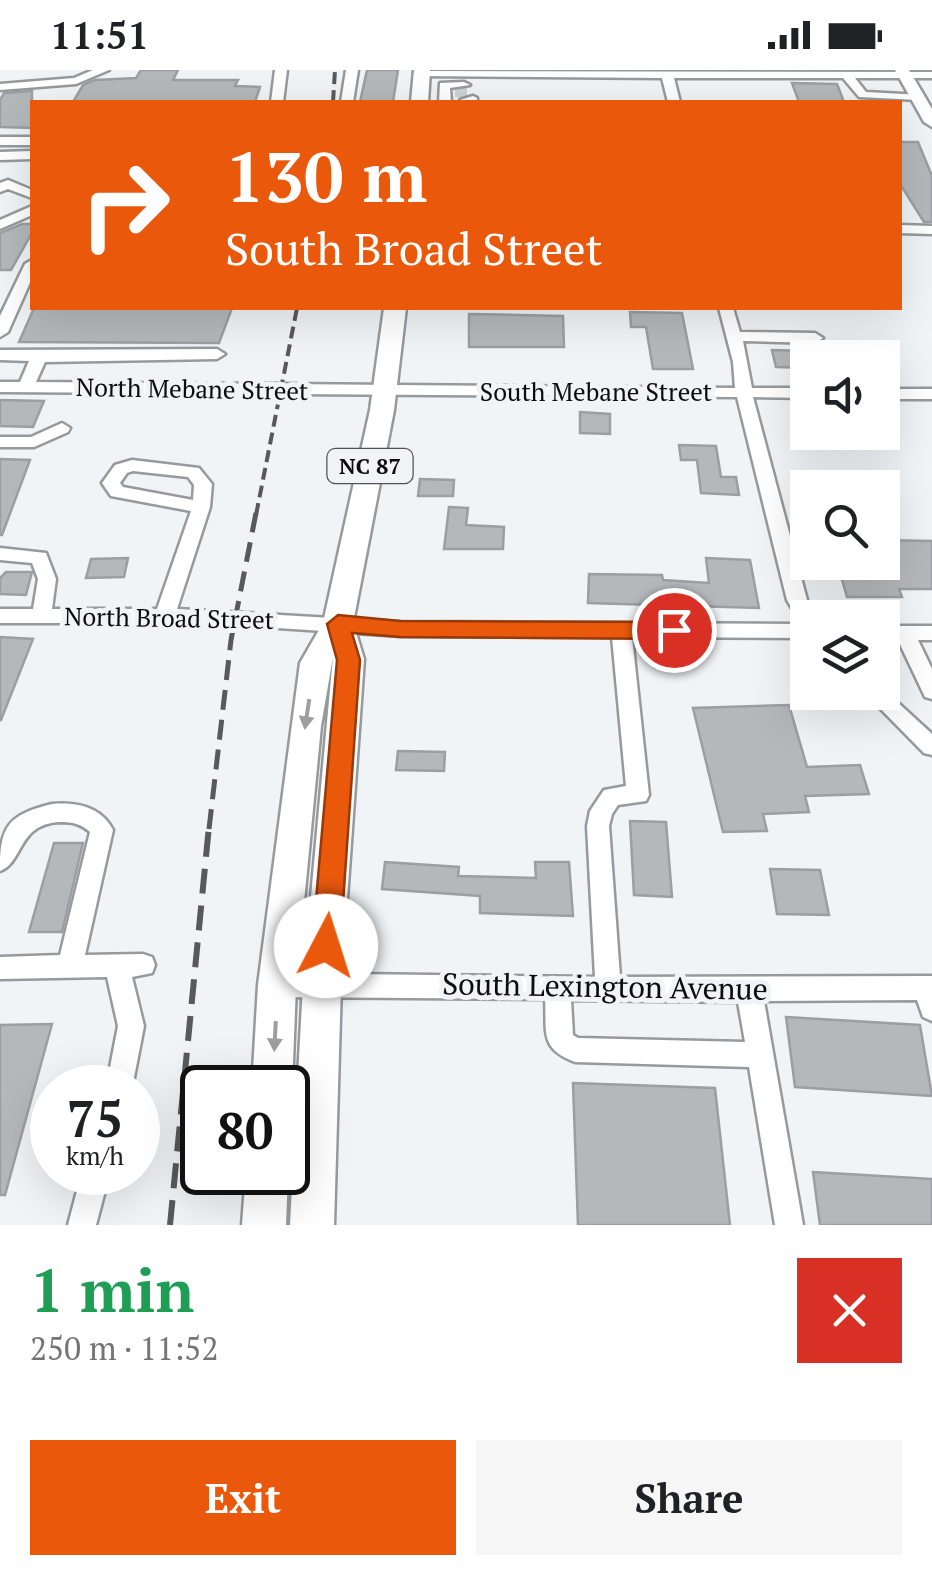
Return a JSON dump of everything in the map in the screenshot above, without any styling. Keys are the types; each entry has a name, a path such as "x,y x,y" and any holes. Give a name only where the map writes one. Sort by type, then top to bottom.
{"highway":[{"path":"420,100 422,72"},
{"name":"NC 87","path":"273,1065 277,985 304,726 315,663 338,624 384,391 395,310"},
{"name":"NC 87","path":"312,1225 322,984 349,660 338,624"},
{"path":"264,1225 266,1195"}],"main road":[{"path":"904,72 924,100 932,122"}],"street":[{"path":"0,87 76,82 103,70"},
{"path":"276,100 280,70"},
{"path":"347,100 352,70"},
{"path":"422,72 463,94 666,72 932,75"},
{"path":"666,72 673,100"},
{"path":"846,75 863,96 924,100"},
{"path":"0,141 30,140"},
{"path":"0,156 30,156"},
{"path":"0,188 8,184 30,193"},
{"path":"0,225 30,211"},
{"path":"902,229 932,230"},
{"path":"0,332 30,268"},
{"path":"727,310 797,600"},
{"path":"734,336 815,338"},
{"path":"0,355 217,354"},
{"path":"26,388 39,356"},
{"name":"North Mebane Street","path":"0,387 384,391"},
{"name":"South Mebane Street","path":"384,391 790,393"},
{"path":"900,394 932,394"},
{"path":"0,442 34,442 62,428"},
{"path":"165,615 200,507 203,484 194,472 132,465 121,469 110,483 117,492 200,507"},
{"path":"0,554 38,557 47,580 40,617"},
{"name":"North Broad Street","path":"0,616 165,615 400,629 790,631"},
{"path":"608,988 598,826 601,811 612,796 638,795 620,631"},
{"path":"900,633 932,633"},
{"path":"905,633 932,691"},
{"path":"893,710 932,747"},
{"path":"0,861 24,825 40,816 75,813 96,820 102,830 96,869 70,966"},
{"path":"115,965 133,1012 134,1030 125,1065"},
{"path":"0,968 143,966"},
{"name":"South Lexington Avenue","path":"277,985 930,995"},
{"path":"557,988 561,1042 575,1050 760,1055"},
{"path":"749,990 789,1225"},
{"path":"82,1225 90,1195"}],"building":[{"path":"141,70 178,70 173,80 238,80 235,86 260,87 256,100 74,100 83,85 95,80 136,78"},
{"path":"367,70 398,70 393,100 360,100"},
{"path":"792,83 837,84 843,100 798,100"},
{"path":"32,91 30,128 0,127 0,100 4,93"},
{"path":"902,142 918,142 932,176 932,222 924,222 902,187"},
{"path":"30,224 30,237 11,270 0,270 0,233"},
{"path":"33,310 231,310 219,343 19,342"},
{"path":"630,312 682,313 693,369 653,369 646,327 631,327"},
{"path":"469,314 563,316 564,347 469,347"},
{"path":"772,350 790,350 790,367 776,367"},
{"path":"0,400 44,401 33,427 0,426"},
{"path":"580,412 610,414 610,434 580,433"},
{"path":"679,445 716,446 721,477 736,477 739,495 701,493 697,460 681,460"},
{"path":"0,459 30,460 2,535 0,535"},
{"path":"420,479 454,480 453,496 418,496"},
{"path":"449,507 468,508 466,525 504,527 503,549 444,549"},
{"path":"900,540 932,541 932,589 899,589 902,597 847,597 842,580 900,580"},
{"path":"128,558 124,577 86,578 91,559"},
{"path":"706,558 750,560 759,608 588,603 589,574 662,575 663,580 709,583"},
{"path":"6,572 32,572 26,595 0,594 0,578"},
{"path":"0,637 33,639 1,720 0,720"},
{"path":"789,705 807,767 860,765 869,794 805,796 809,812 763,814 767,831 723,832 693,708"},
{"path":"398,751 445,752 444,771 396,770"},
{"path":"630,821 666,822 672,897 634,895"},
{"path":"54,843 83,843 62,932 29,932"},
{"path":"385,862 459,867 458,876 536,878 535,862 569,862 573,916 480,913 480,896 382,889"},
{"path":"770,869 820,870 829,915 777,914"},
{"path":"786,1017 920,1025 932,1096 795,1087"},
{"path":"52,1024 41,1065 30,1065 30,1104 5,1195 0,1195 0,1025"},
{"path":"573,1083 715,1088 730,1225 578,1225"},
{"path":"813,1172 932,1179 932,1225 820,1225"}],"tunnel":[{"path":"455,91 467,91"}],"railway":[{"path":"333,100 335,70"},
{"path":"256,515 297,310"},
{"path":"209,829 231,640 256,513"},
{"path":"170,1225 209,826"}],"route":[{"path":"326,946 349,660 338,624 400,629 674,630"}]}
